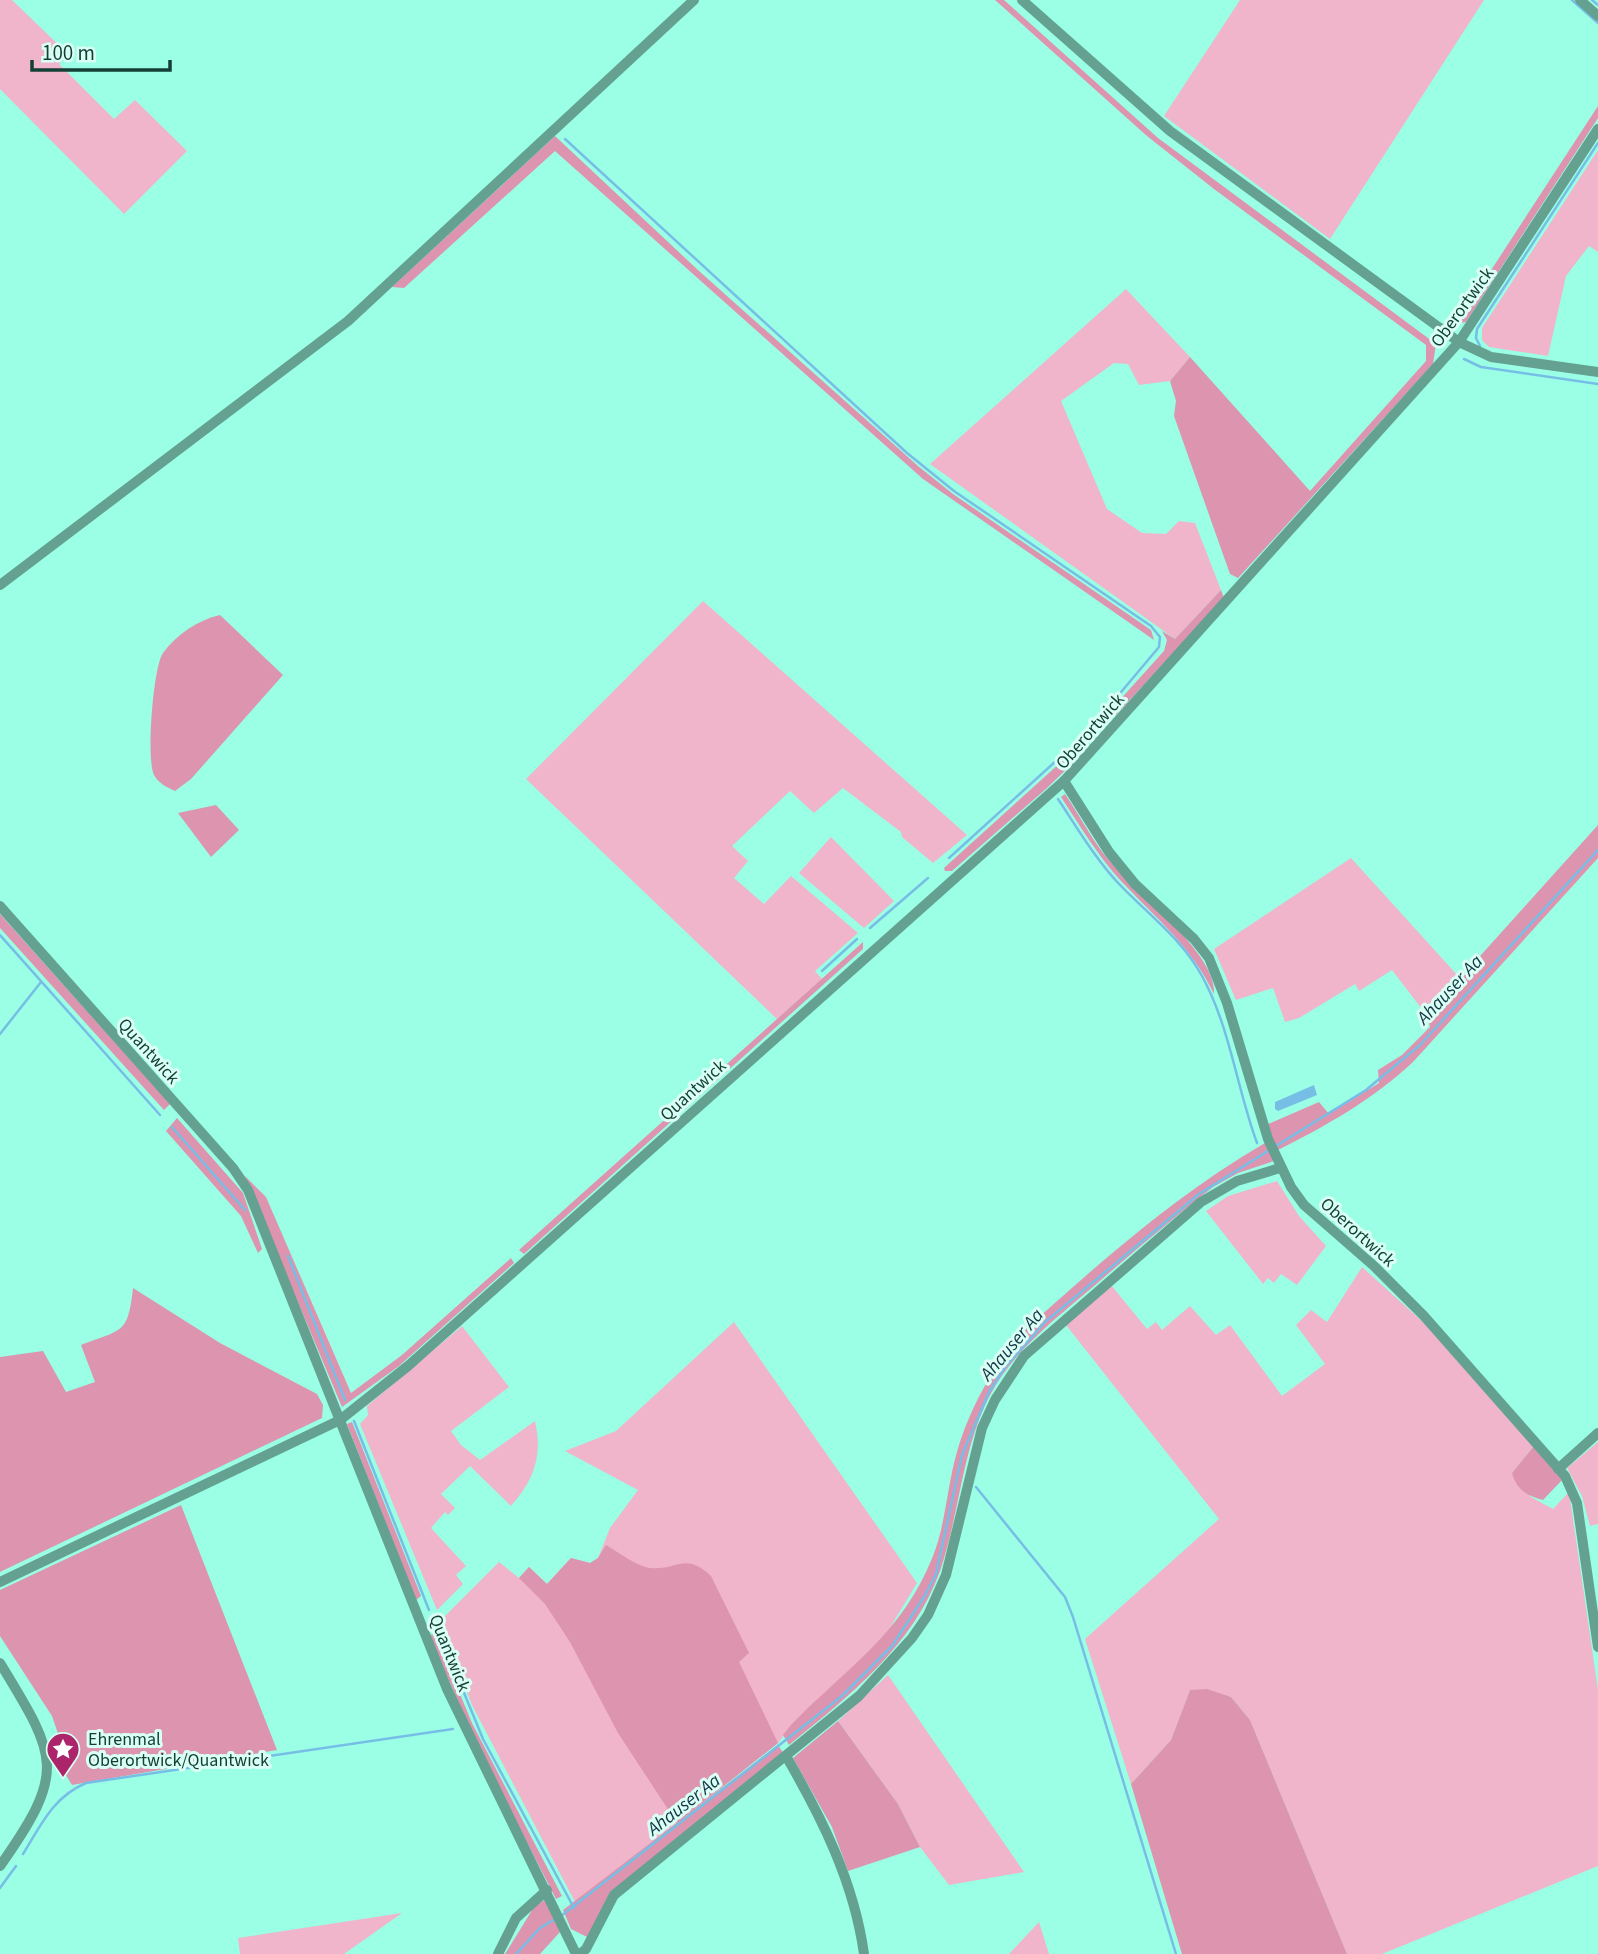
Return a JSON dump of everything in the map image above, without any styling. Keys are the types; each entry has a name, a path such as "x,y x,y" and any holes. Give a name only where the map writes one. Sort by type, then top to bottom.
{"street":[{"path":"0,585 348,321 694,0"},
{"path":"1022,0 1170,131 1459,342 1491,358 1598,372"},
{"path":"1580,0 1598,16"},
{"name":"Oberortwick","path":"1598,129 1459,342 1064,781 1109,852 1135,884 1194,939 1209,958 1227,1003 1268,1139 1280,1168 1304,1205 1374,1266 1424,1316 1558,1469 1577,1503 1598,1647"},
{"name":"Quantwick","path":"0,1582 340,1420 408,1366 1064,781"},
{"name":"Quantwick","path":"0,906 233,1168 248,1190 456,1709 578,1954"},
{"path":"578,1954 586,1949 614,1895 867,1688 928,1615 953,1551 982,1428 995,1400 1024,1356 1200,1202 1237,1181 1280,1168"},
{"path":"1558,1469 1598,1433"},
{"path":"0,1663 41,1733 49,1778 35,1813 0,1866"},
{"path":"786,1756 806,1791 845,1875 859,1917 864,1954"},
{"path":"498,1954 516,1918 547,1890"}],"shaded area":[{"path":"0,0 12,0 68,54 59,64 114,119 135,100 187,151 124,214 0,89"},
{"path":"995,0 1004,0 1158,138 1436,344 1433,364 1238,578 1230,574 1174,416 1176,401 1170,381 1190,357 1310,491 1426,361 1426,345 1214,189 1147,136"},
{"path":"1240,0 1484,0 1330,239 1164,116"},
{"path":"1598,106 1598,118 1466,322 1456,324"},
{"path":"555,136 699,271 918,466 953,494 1151,630 1154,640 923,479 555,151 404,288 392,287"},
{"path":"1598,150 1598,252 1589,246 1566,276 1548,356 1489,347 1482,340 1482,328"},
{"path":"1126,289 1190,357 1170,381 1139,385 1128,364 1114,363 1061,401 1107,509 1142,533 1166,534 1179,521 1195,523 1221,590 1175,639 930,464"},
{"path":"1221,590 1224,598 1115,716 1108,713 1164,651 1167,640 1162,631 1175,639"},
{"path":"703,601 967,835 933,863 902,837 901,832 843,788 814,813 790,791 732,846 748,861 734,878 764,904 791,876 858,933 815,971 822,979 777,1019 526,779"},
{"path":"220,615 283,675 191,779 175,791 158,780 152,766 152,713 159,662 163,653 181,634 204,620"},
{"path":"1071,753 1077,759 1047,788 952,871 945,871 944,868"},
{"path":"1065,794 1103,853 1170,920 1202,959 1211,978 1214,994 1184,947 1121,881 1090,841 1061,797"},
{"path":"216,805 239,830 211,857 178,813"},
{"path":"1598,825 1598,858 1413,1062 1348,1111 1276,1151 1268,1124 1319,1102 1329,1114 1379,1083 1378,1070 1402,1055 1430,1027 1427,1015"},
{"path":"831,837 894,901 864,928 799,873"},
{"path":"1351,858 1459,977 1425,1013 1392,970 1359,991 1355,984 1299,1018 1285,1022 1273,988 1236,1000 1214,949"},
{"path":"0,914 170,1104 164,1110 0,928"},
{"path":"863,942 863,949 524,1254 519,1250"},
{"path":"177,1118 243,1193 262,1249 258,1253 241,1216 166,1131"},
{"path":"1265,1143 1274,1161 1238,1173 1213,1187 1050,1323 1010,1365 989,1397 972,1440 947,1549 928,1598 913,1623 877,1668 789,1745 783,1735 790,1726 888,1630 920,1584 937,1543 962,1436 991,1376 1019,1335 1168,1208"},
{"path":"245,1176 266,1197 351,1393 402,1355 511,1258 514,1263 399,1366 342,1407"},
{"path":"1277,1181 1299,1216 1326,1246 1297,1285 1281,1274 1274,1283 1268,1278 1263,1284 1206,1211 1228,1196"},
{"path":"1362,1267 1424,1323 1534,1446 1512,1473 1531,1497 1553,1509 1569,1492 1598,1690 1598,1866 1382,1954 1347,1954 1250,1720 1231,1697 1190,1690 1171,1740 1131,1784 1085,1639 1219,1519 1066,1325 1111,1285 1147,1329 1156,1322 1162,1330 1190,1306 1216,1335 1230,1325 1282,1396 1325,1364 1296,1325 1311,1310 1327,1322"},
{"path":"133,1288 220,1343 317,1394 323,1405 322,1418 0,1572 0,1357 43,1351 66,1392 95,1382 81,1345 121,1328 129,1314"},
{"path":"734,1322 917,1583 882,1641 797,1719 778,1743 575,1902 472,1705 440,1621 499,1562 519,1578 529,1567 547,1584 571,1558 590,1563 598,1558 610,1528 638,1490 565,1451 616,1431"},
{"path":"462,1326 509,1387 451,1431 461,1445 480,1460 535,1421 538,1445 531,1477 511,1506 470,1466 441,1494 455,1508 448,1515 445,1512 431,1528 466,1566 456,1575 463,1584 437,1610 360,1424 368,1415 367,1406"},
{"path":"352,1422 421,1596 416,1600 347,1424"},
{"path":"1598,1442 1598,1524 1590,1526 1582,1496 1567,1468"},
{"path":"1534,1446 1563,1479 1543,1500 1523,1491 1512,1473"},
{"path":"181,1505 277,1750 72,1785 64,1772 64,1751 52,1716 0,1636 0,1590"},
{"path":"606,1545 645,1567 660,1568 687,1563 711,1576 749,1653 739,1662 778,1743 677,1823 618,1733 570,1642 545,1604 519,1578 529,1567 547,1584 571,1558 590,1563 598,1558"},
{"path":"435,1634 472,1723 562,1896 556,1899 479,1749 429,1635"},
{"path":"888,1675 1024,1872 949,1885 920,1847 898,1804 838,1721"},
{"path":"1207,1689 1231,1697 1250,1720 1347,1954 1182,1954 1131,1784 1171,1740 1190,1690"},
{"path":"838,1721 898,1804 920,1847 848,1871 832,1827 793,1758"},
{"path":"778,1745 784,1754 613,1893 587,1937 571,1929 563,1910"},
{"path":"547,1898 560,1932 540,1954 505,1954 534,1907"},
{"path":"402,1913 344,1954 240,1954 238,1938"},
{"path":"1039,1922 1049,1954 1009,1954"}],"water":[{"path":"1314,1085 1317,1095 1278,1111 1275,1109 1275,1102"}],"waterway":[{"path":"1572,0 1598,23"},
{"path":"1592,0 1598,5"},
{"path":"565,139 907,453 954,491 1151,626 1160,637 1159,647 1106,710"},
{"path":"1480,346 1476,338 1477,329 1598,143"},
{"path":"1464,359 1481,367 1598,384"},
{"path":"949,858 1067,751"},
{"path":"1058,799 1103,865 1185,950 1202,976 1220,1016 1257,1143"},
{"name":"Ahauser Aa","path":"561,1916 842,1696 892,1646 936,1574 962,1455 989,1392 1005,1367 1045,1322 1199,1194 1366,1090 1420,1045 1598,850"},
{"path":"870,928 928,878"},
{"path":"0,935 160,1115"},
{"path":"822,971 857,939"},
{"path":"0,1034 41,982"},
{"path":"172,1127 245,1210"},
{"path":"288,1256 345,1400"},
{"path":"354,1421 429,1610"},
{"path":"976,1487 1065,1597 1176,1954"},
{"path":"437,1627 483,1739 574,1908"},
{"path":"23,1854 56,1804 86,1783 453,1729"},
{"path":"0,1888 16,1866"},
{"name":"Ahauser Aa","path":"516,1954 540,1928 555,1919"}],"place":[{"name":"Ehrenmal Oberortwick/Quantwick","path":"63,1779"}]}
